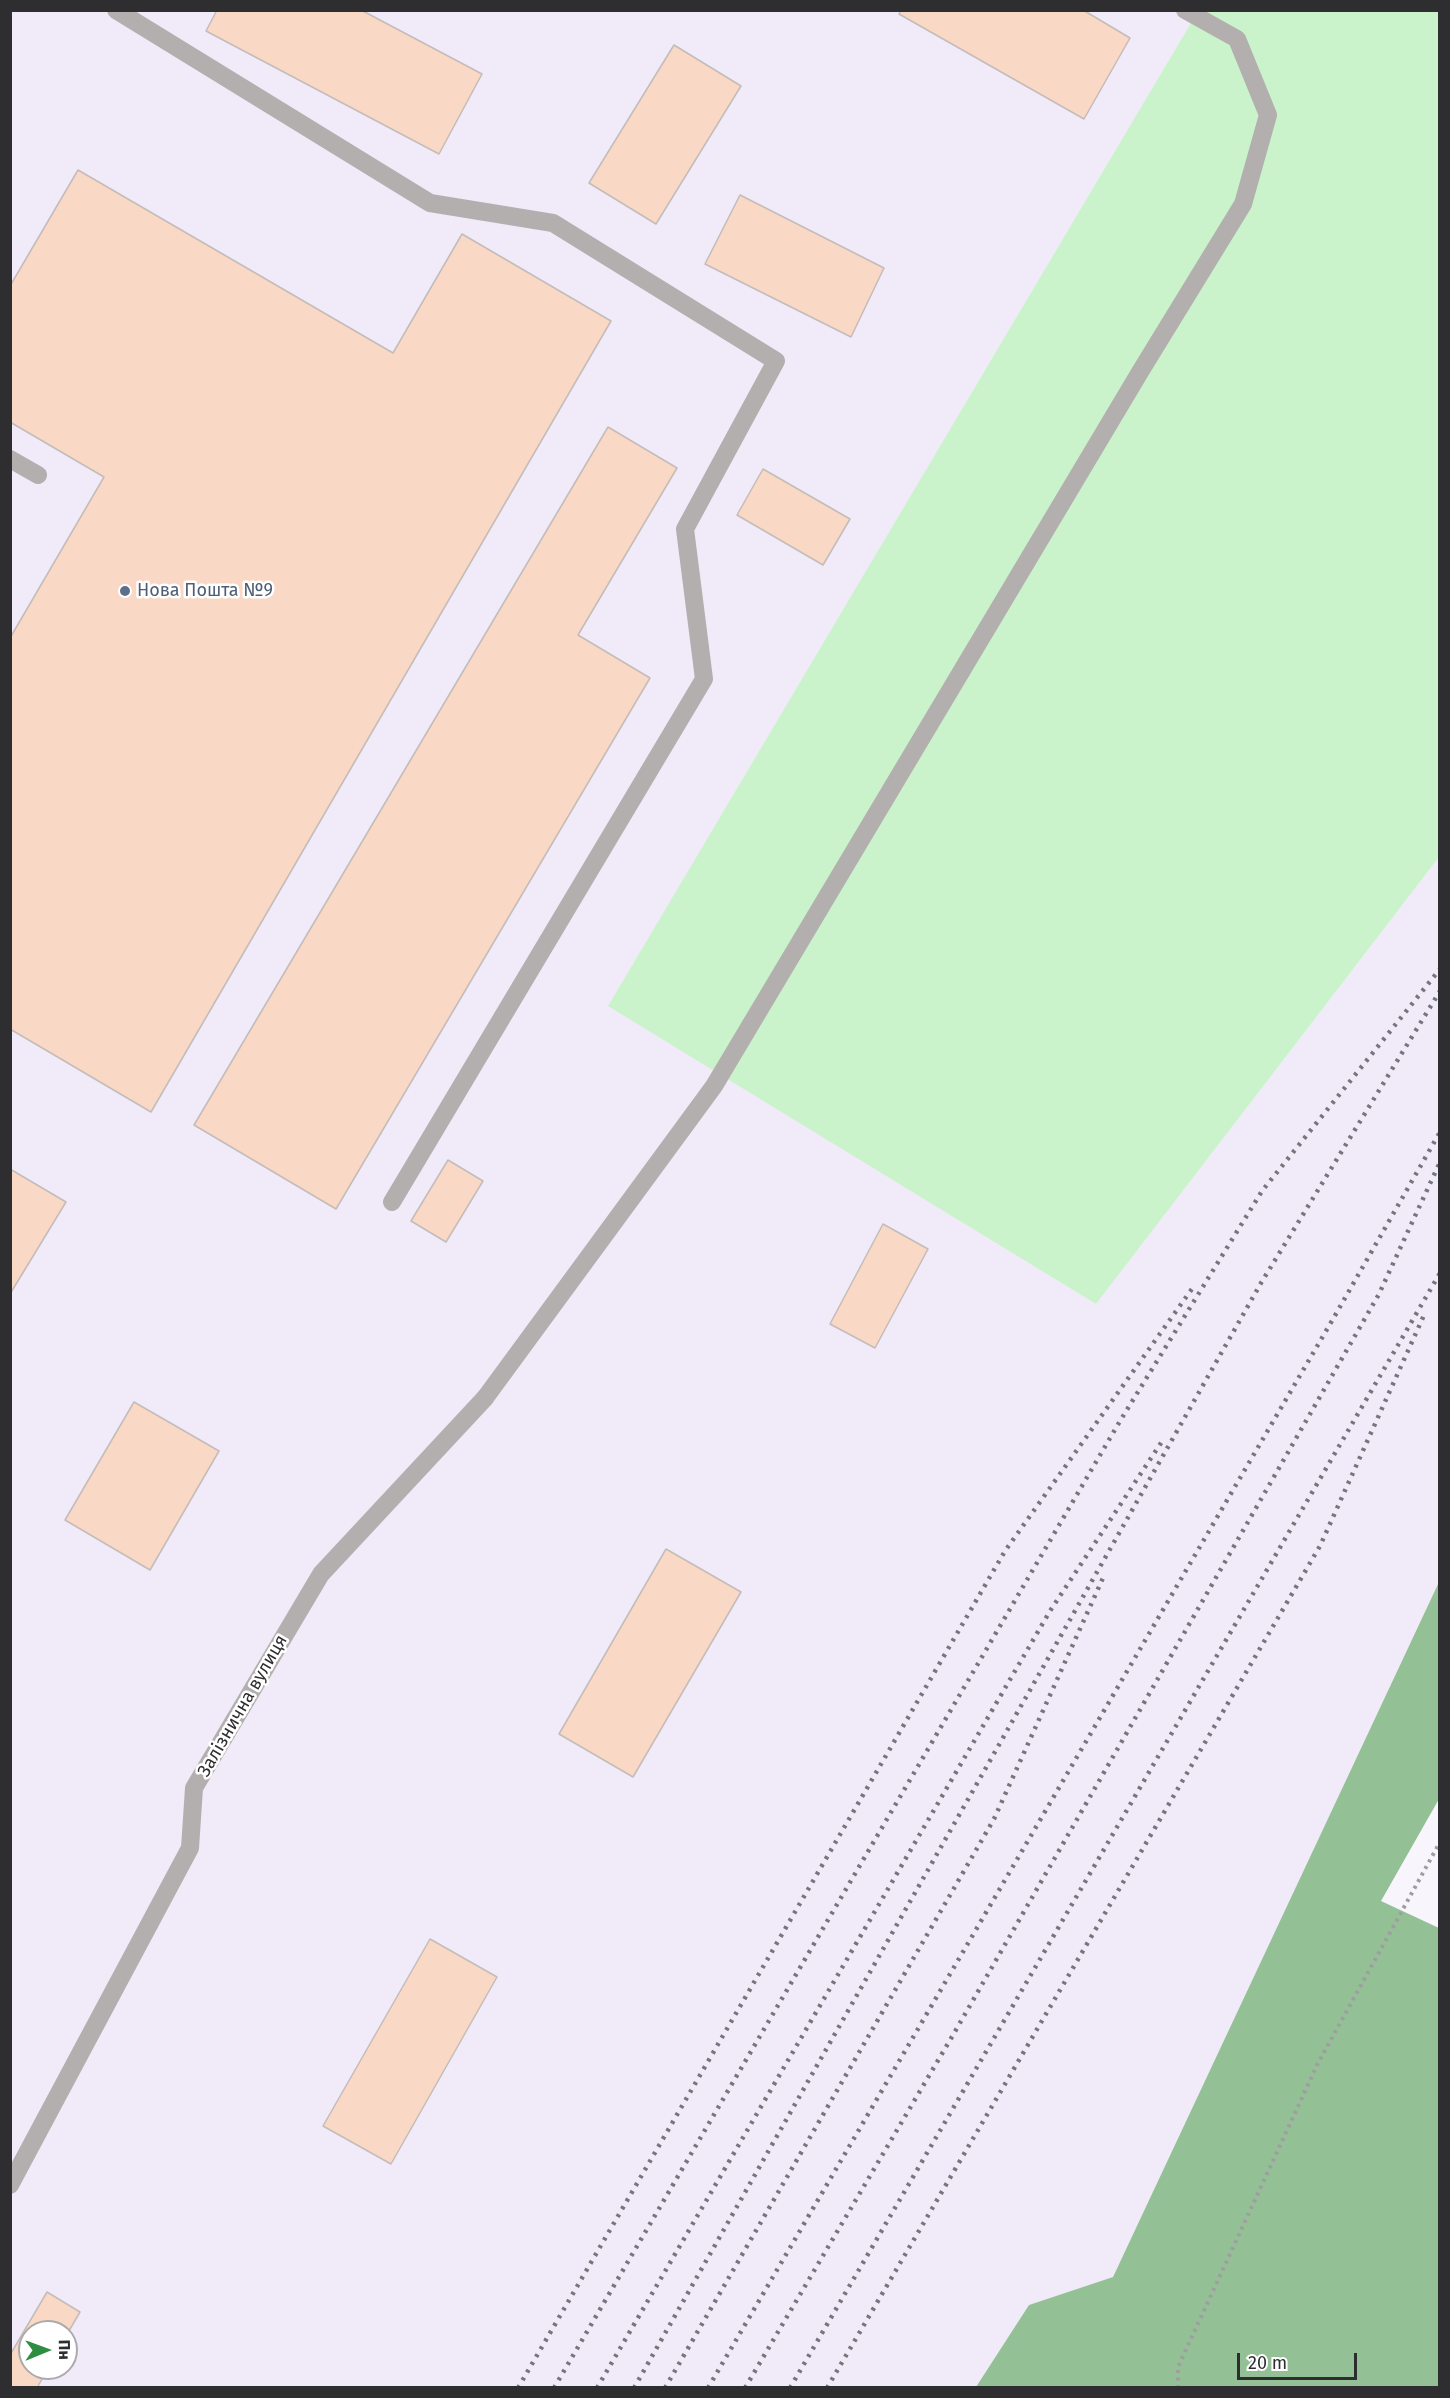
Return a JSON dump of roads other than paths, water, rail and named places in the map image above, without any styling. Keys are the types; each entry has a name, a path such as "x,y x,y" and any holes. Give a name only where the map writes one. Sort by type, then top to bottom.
{"street":[{"path":"116,10 430,202 553,223 776,361 685,529 704,679 392,1202"},
{"name":"Залізнична вулиця","path":"10,2185 190,1848 194,1788 321,1574 485,1398 714,1086 1127,392 1243,204 1268,115 1237,39 1185,10"},
{"path":"10,459 38,476"}],"railway":[{"path":"554,2388 1120,1421 1262,1191 1440,969"},
{"path":"634,2388 1261,1283 1440,991"},
{"path":"708,2388 1440,1132"},
{"path":"745,2388 953,2035 1379,1294 1440,1162"},
{"path":"790,2388 1440,1273"},
{"path":"518,2388 1005,1551 1194,1286"},
{"path":"827,2388 1320,1546 1425,1313"},
{"path":"597,2388 1050,1611 1163,1440"},
{"path":"665,2388 994,1819 1103,1578"}],"place":[{"name":"Нова Пошта №9","path":"125,591"}]}
